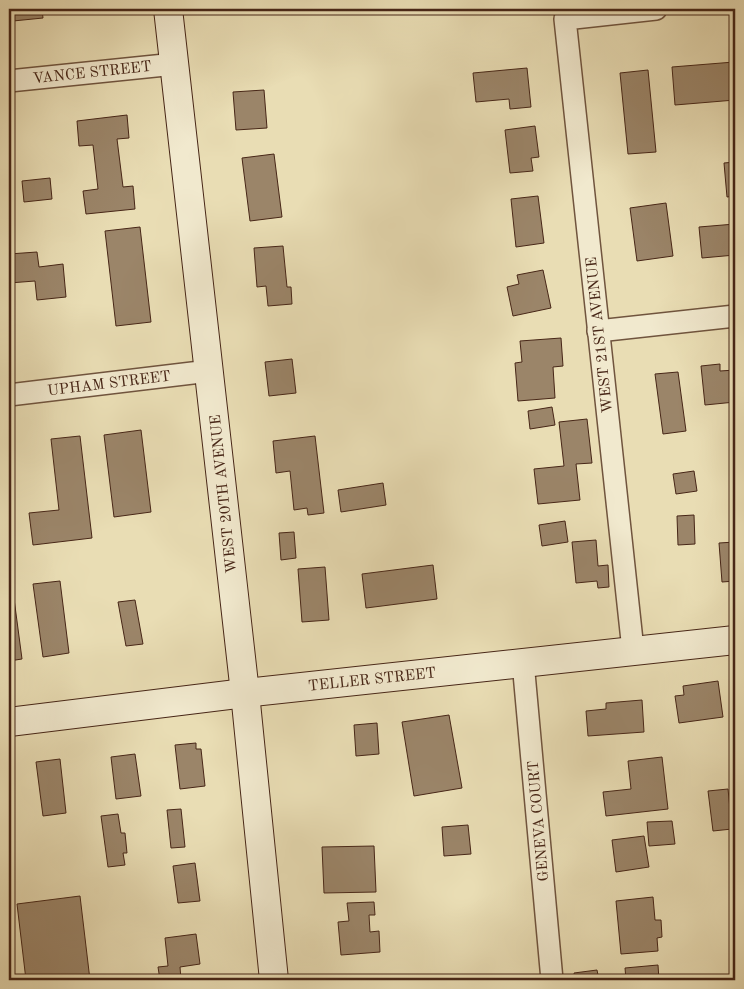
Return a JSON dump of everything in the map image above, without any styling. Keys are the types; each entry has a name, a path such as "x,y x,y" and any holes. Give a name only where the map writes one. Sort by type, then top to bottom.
{"street":[{"name":"WEST 20TH AVENUE","path":"168,9 210,371 274,980"},
{"name":"WEST 21ST AVENUE","path":"633,650 565,19 656,9"},
{"name":"VANCE STREET","path":"9,81 175,64"},
{"path":"598,331 735,316"},
{"name":"UPHAM STREET","path":"9,395 210,371"},
{"name":"TELLER STREET","path":"9,722 245,693 735,640"},
{"name":"GENEVA COURT","path":"524,662 552,980"}],"building":[{"path":"12,9 42,9 43,18 13,21"},
{"path":"65,9 82,9 82,11 66,13"},
{"path":"734,62 735,100 675,105 672,67"},
{"path":"527,68 531,107 510,109 509,99 476,102 473,73"},
{"path":"648,70 656,152 628,154 620,73"},
{"path":"264,90 267,128 236,130 233,92"},
{"path":"127,115 129,138 117,139 123,187 133,186 135,209 86,214 83,191 98,189 93,145 79,146 77,121"},
{"path":"535,126 539,157 531,158 533,171 510,173 505,130"},
{"path":"274,154 282,217 250,221 242,158"},
{"path":"11,159 12,175 9,175 9,160"},
{"path":"735,162 735,196 727,197 724,163"},
{"path":"50,178 52,199 24,202 22,181"},
{"path":"538,196 544,243 516,247 511,199"},
{"path":"666,203 673,256 637,261 630,208"},
{"path":"735,224 735,255 702,258 699,227"},
{"path":"140,227 151,322 116,326 105,231"},
{"path":"283,246 287,287 291,287 292,304 268,306 266,286 257,287 254,248"},
{"path":"37,252 39,267 63,264 66,297 37,300 35,281 9,283 9,254"},
{"path":"543,270 551,308 513,316 507,287 519,284 517,275"},
{"path":"561,338 563,366 553,367 555,398 518,401 515,363 522,362 520,341"},
{"path":"292,359 296,393 269,396 265,362"},
{"path":"720,364 720,371 735,370 735,402 705,405 701,366"},
{"path":"678,372 686,431 663,434 655,374"},
{"path":"552,407 555,425 530,429 528,411"},
{"path":"587,419 592,463 576,464 580,500 538,504 534,469 564,466 559,422"},
{"path":"141,430 151,512 114,517 104,435"},
{"path":"80,436 92,538 33,545 29,513 59,510 51,439"},
{"path":"315,436 324,513 308,515 307,508 294,510 290,471 276,473 273,441"},
{"path":"694,471 697,491 676,494 673,474"},
{"path":"383,483 386,505 341,512 338,490"},
{"path":"694,515 695,544 678,545 677,516"},
{"path":"565,521 568,542 542,546 539,525"},
{"path":"294,532 296,558 281,560 279,533"},
{"path":"596,540 598,566 608,565 609,587 598,588 597,581 576,583 572,542"},
{"path":"735,542 735,581 722,582 719,543"},
{"path":"433,565 437,599 366,608 362,574"},
{"path":"325,567 329,620 302,622 298,569"},
{"path":"60,581 69,653 43,657 33,584"},
{"path":"9,591 13,591 22,659 9,661"},
{"path":"135,600 143,644 126,646 118,602"},
{"path":"718,681 723,717 679,723 675,696 684,695 683,686"},
{"path":"642,700 644,732 588,736 586,711 606,709 606,703"},
{"path":"449,715 462,788 414,796 402,722"},
{"path":"377,723 379,754 356,756 354,725"},
{"path":"196,743 196,749 201,749 205,786 180,789 175,745"},
{"path":"135,754 141,796 116,799 111,757"},
{"path":"662,757 668,809 606,816 603,792 631,789 628,761"},
{"path":"60,759 66,813 43,816 36,762"},
{"path":"728,789 732,829 713,831 708,791"},
{"path":"181,809 185,847 171,848 167,810"},
{"path":"118,814 121,833 125,833 127,853 123,853 125,865 108,867 101,816"},
{"path":"672,821 675,844 649,846 647,822"},
{"path":"468,825 471,854 444,856 442,827"},
{"path":"644,836 649,867 616,872 612,840"},
{"path":"374,846 376,892 324,893 322,847"},
{"path":"195,863 200,901 178,903 173,866"},
{"path":"80,896 90,980 26,980 17,904"},
{"path":"653,897 655,920 661,920 662,937 657,938 658,951 621,954 616,901"},
{"path":"374,902 375,915 369,915 370,932 379,931 380,952 341,955 338,922 349,921 347,903"},
{"path":"196,934 200,964 180,967 181,980 160,980 158,967 168,966 165,938"},
{"path":"658,965 659,980 626,980 625,968"},
{"path":"597,970 599,980 575,980 574,973"}]}
